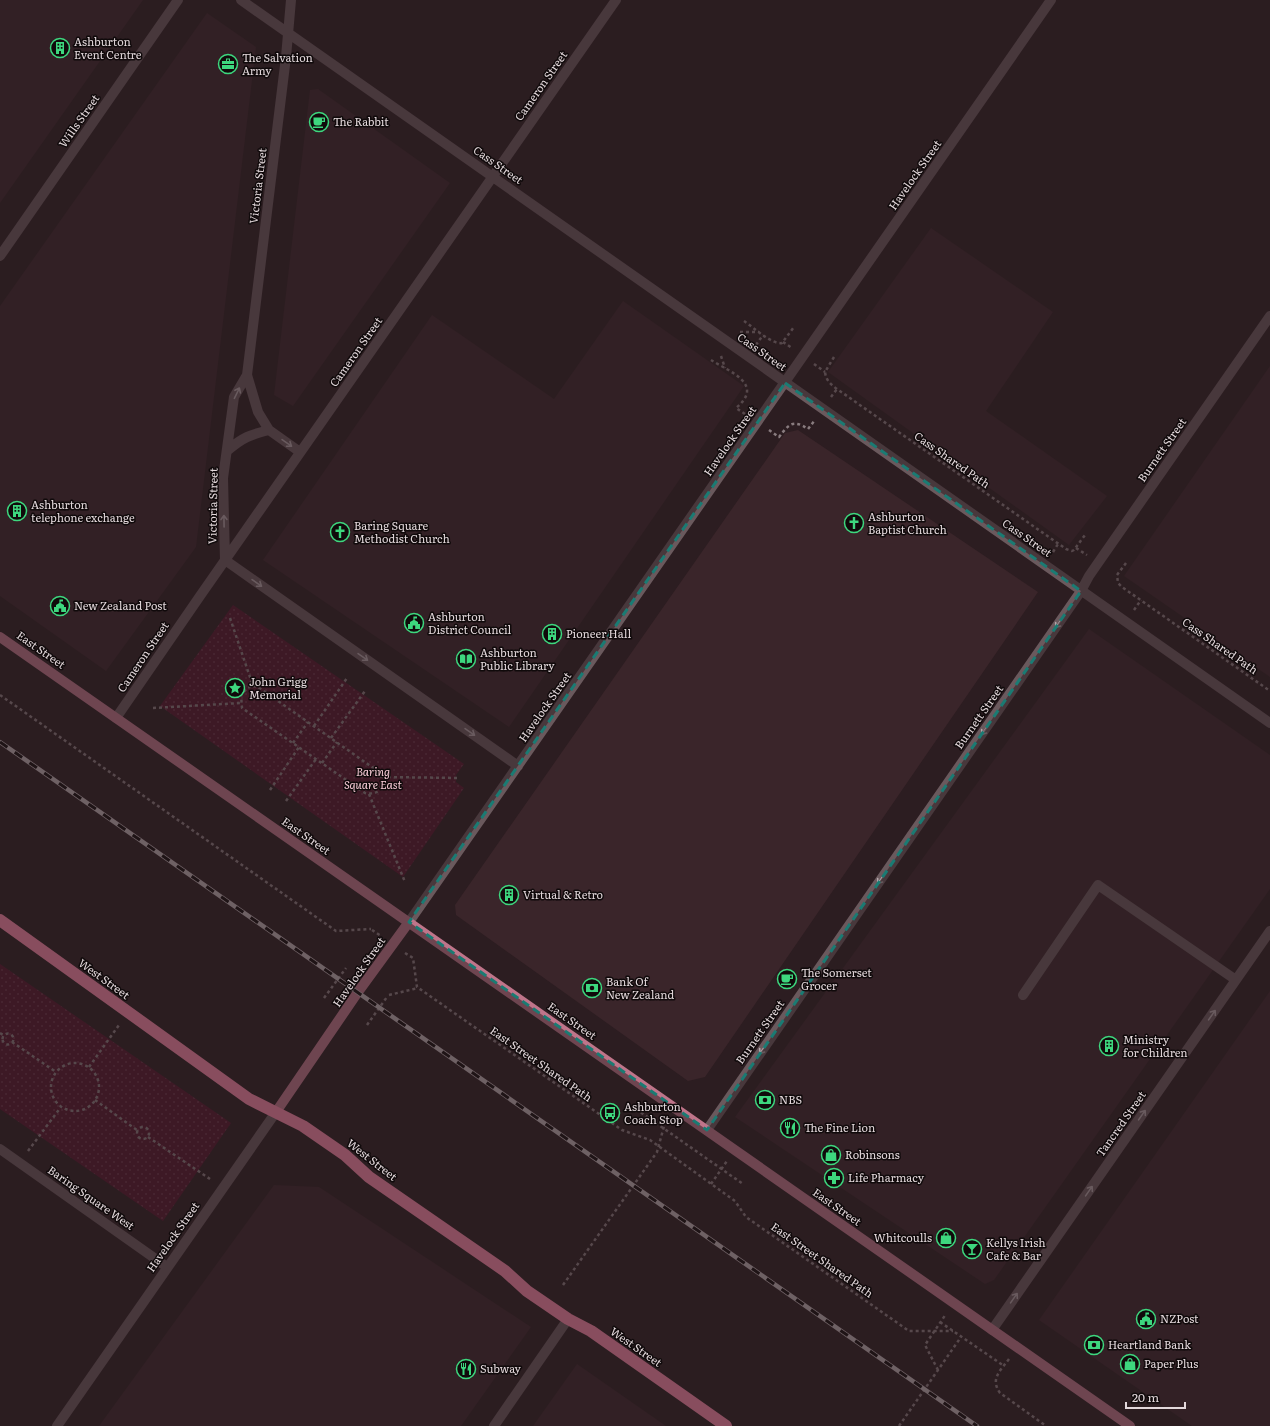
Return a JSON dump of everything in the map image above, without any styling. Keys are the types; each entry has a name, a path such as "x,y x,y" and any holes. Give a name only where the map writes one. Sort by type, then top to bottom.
{"highway":[{"name":"West Street","path":"0,920 249,1099 303,1126 345,1155 369,1177 506,1271 527,1291 568,1319 591,1331 726,1426"}],"main road":[{"name":"East Street","path":"0,636 1130,1426"},
{"name":"Havelock Street","path":"276,1112 358,992 409,922"}],"street":[{"name":"Wills Street","path":"0,256 178,0"},
{"name":"Cass Street","path":"241,0 1270,723"},
{"name":"Victoria Street","path":"291,0 247,375 258,412 270,430 300,452"},
{"name":"Cameron Street","path":"116,718 616,0"},
{"name":"Havelock Street","path":"409,922 1051,0"},
{"name":"Burnett Street","path":"707,1130 1081,591 1098,562 1270,316"},
{"name":"Victoria Street","path":"225,560 224,478 227,451 234,397 247,375"},
{"path":"227,451 239,440 250,435 270,430"},
{"path":"225,560 518,766"},
{"path":"1023,995 1098,885 1236,980"},
{"name":"Tancred Street","path":"992,1330 1270,931"},
{"name":"Havelock Street","path":"57,1426 276,1112"},
{"name":"Baring Square West","path":"0,1149 167,1267"},
{"path":"494,1426 568,1319"}],"path":[{"path":"744,321 763,335 776,343 781,344 794,327"},
{"path":"740,332 759,332"},
{"path":"757,344 763,335"},
{"path":"783,342 791,347"},
{"path":"720,354 725,368"},
{"path":"825,372 834,357"},
{"path":"711,360 735,375 748,387 746,397 736,408 746,415"},
{"name":"Cass Shared Path","path":"816,366 825,372 829,383 837,389 1058,544 1072,551 1076,548 1084,553"},
{"path":"735,375 738,371"},
{"path":"831,397 837,389"},
{"path":"769,430 779,437 788,426 792,424 801,424 808,429 817,418"},
{"path":"1076,548 1085,535"},
{"path":"1050,556 1058,544"},
{"path":"1117,575 1126,563"},
{"name":"Cass Shared Path","path":"1113,572 1117,575 1118,583 1270,691"},
{"path":"1133,613 1141,600"},
{"path":"230,618 252,686"},
{"path":"314,726 347,678"},
{"path":"252,686 258,687 379,772 382,777 382,786 378,792 369,794 365,793 242,708 241,695 246,688 252,686"},
{"path":"331,738 365,691"},
{"path":"0,696 336,931 371,929"},
{"path":"153,708 241,703"},
{"path":"293,743 308,722"},
{"path":"322,763 337,742"},
{"path":"270,790 299,747"},
{"path":"286,802 316,759"},
{"path":"382,777 460,778"},
{"path":"369,794 405,882"},
{"path":"367,1026 388,996 417,987 413,958"},
{"path":"324,998 346,968"},
{"name":"East Street Shared Path","path":"417,987 622,1130 650,1140 659,1146 735,1201 746,1217 909,1331 953,1331"},
{"path":"89,1067 128,1012"},
{"path":"0,1033 4,1035 6,1033 10,1034 13,1038 12,1042"},
{"path":"4,1035 2,1039 5,1043 10,1044 12,1042 56,1072"},
{"path":"75,1063 89,1067 94,1072 99,1086 95,1100 90,1105 76,1111 61,1107 52,1094 52,1079 56,1072 68,1064 75,1063"},
{"path":"95,1100 137,1130"},
{"path":"19,1163 61,1107"},
{"path":"636,1109 743,1184"},
{"path":"563,1285 657,1152 666,1119"},
{"path":"142,1126 146,1128 149,1133 148,1137 144,1139 138,1138 136,1134 137,1130 142,1126"},
{"path":"148,1137 222,1188"},
{"path":"711,1184 727,1161"},
{"path":"938,1370 925,1345 945,1315"},
{"path":"940,1322 1004,1366"},
{"path":"899,1426 961,1337"},
{"path":"1009,1359 996,1378 996,1388 1000,1393 1046,1426"}],"highlighted area":[{"path":"785,383 1081,591 707,1130 409,922"}],"shaded area":[{"path":"0,0 143,0 0,203"},
{"path":"207,13 256,47 196,547 106,671 0,596 0,306"},
{"path":"318,89 450,183 293,406 274,395 310,90"},
{"path":"931,228 1053,312 986,411 1107,496 1069,545 828,372"},
{"path":"623,301 744,386 509,727 263,560 432,315 554,399"},
{"path":"1270,366 1270,677 1124,576"},
{"path":"798,430 1038,592 705,1077 688,1081 456,915 455,905 785,433"},
{"path":"1089,629 1270,755 1270,889 994,1280 985,1284 735,1117"},
{"path":"1270,991 1270,1426 1192,1426 1039,1320"},
{"path":"274,1185 319,1187 531,1327 461,1426 99,1426"},
{"path":"577,1364 666,1426 533,1426"}],"green space":[{"name":"Baring Square East","path":"233,605 464,764 456,775 456,782 464,788 403,877 160,706"},
{"path":"0,964 231,1123 163,1221 0,1109"}],"railway":[{"path":"0,742 977,1426"}],"place":[{"name":"Ashburton Event Centre","path":"60,48"},
{"name":"The Salvation Army","path":"228,64"},
{"name":"The Rabbit","path":"319,122"},
{"name":"Ashburton telephone exchange","path":"17,511"},
{"name":"Ashburton Baptist Church","path":"854,523"},
{"name":"Baring Square Methodist Church","path":"340,532"},
{"name":"New Zealand Post","path":"60,606"},
{"name":"Ashburton District Council","path":"414,623"},
{"name":"Pioneer Hall","path":"552,634"},
{"name":"Ashburton Public Library","path":"466,659"},
{"name":"John Grigg Memorial","path":"235,688"},
{"name":"Virtual & Retro","path":"509,895"},
{"name":"The Somerset Grocer","path":"787,979"},
{"name":"Bank Of New Zealand","path":"592,988"},
{"name":"Ministry for Children","path":"1109,1046"},
{"name":"NBS","path":"765,1100"},
{"name":"Ashburton Coach Stop","path":"610,1113"},
{"name":"The Fine Lion","path":"790,1128"},
{"name":"Robinsons","path":"831,1155"},
{"name":"Life Pharmacy","path":"834,1178"},
{"name":"Whitcoulls","path":"946,1238"},
{"name":"Kellys Irish Cafe & Bar","path":"972,1249"},
{"name":"NZPost","path":"1146,1319"},
{"name":"Heartland Bank","path":"1094,1345"},
{"name":"Paper Plus","path":"1130,1364"},
{"name":"Subway","path":"466,1369"}]}
